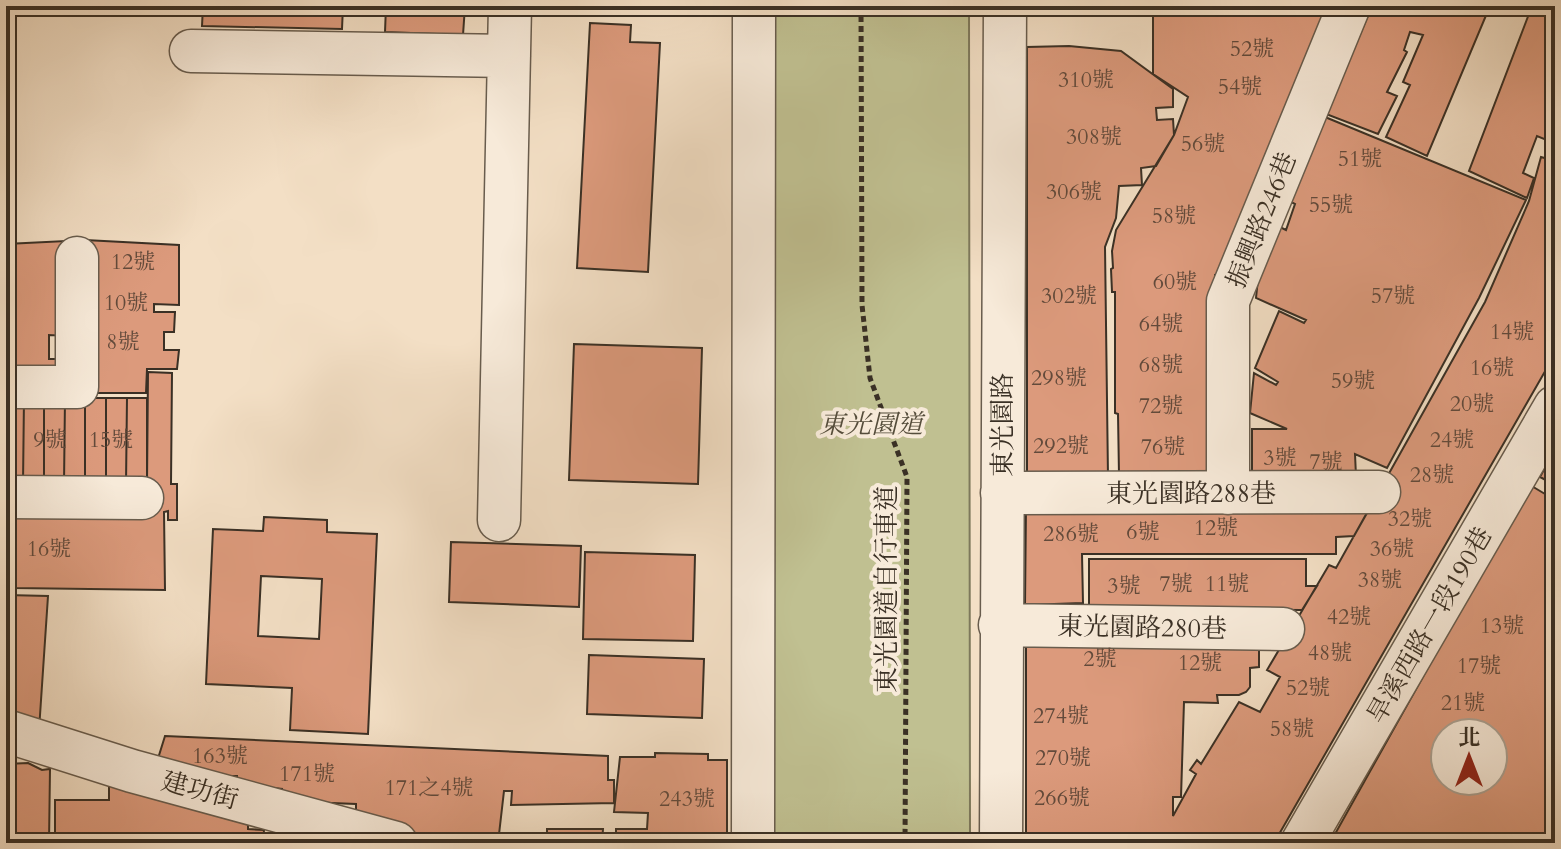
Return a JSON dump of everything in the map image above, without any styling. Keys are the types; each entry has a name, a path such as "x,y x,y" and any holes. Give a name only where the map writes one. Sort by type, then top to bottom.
{"street":[{"path":"499,520 510,6"},
{"path":"753,843 754,6"},
{"name":"東光園路","path":"1001,843 1005,6"},
{"name":"振興路246巷","path":"1228,493 1228,301 1349,6"},
{"path":"191,51 509,56"},
{"path":"6,387 77,387 77,258"},
{"name":"旱溪西路一段190巷","path":"1302,843 1555,407"},
{"name":"東光園路288巷","path":"1002,493 1379,492"},
{"path":"6,497 142,498"},
{"name":"東光園路280巷","path":"1000,625 1283,629"},
{"name":"建功街","path":"6,731 132,771 396,843"}],"path":[{"name":"東光園道自行車道","path":"861,6 862,305 870,378 907,477 905,843"}],"green space":[{"name":"東光園道","path":"773,6 969,6 970,843 773,843"}],"building":[{"path":"203,6 343,6 342,29 202,26"},
{"path":"386,6 465,6 463,35 385,32"},
{"path":"1095,6 1128,6 1128,12 1095,11"},
{"path":"1153,6 1330,6 1224,274 1215,275 1215,475 1119,475 1112,251 1116,230 1174,135 1188,97 1153,74"},
{"path":"1372,6 1490,6 1427,156 1386,137 1410,85 1403,82 1423,35 1410,32 1404,50 1407,52 1387,92 1397,96 1378,134 1326,114"},
{"path":"1532,6 1555,6 1555,123 1549,141 1537,136 1523,173 1534,178 1527,198 1469,171"},
{"path":"590,23 631,25 630,42 660,43 648,272 577,268"},
{"path":"1069,46 1121,51 1173,89 1173,107 1156,108 1157,120 1173,119 1174,135 1156,166 1141,168 1142,185 1119,186 1116,218 1105,247 1108,477 1027,478 1027,47"},
{"path":"1325,117 1526,200 1479,298 1387,468 1355,454 1356,476 1252,476 1252,429 1287,429 1250,413 1254,373 1276,385 1278,382 1255,368 1279,311 1304,323 1306,320 1256,298 1258,279 1280,227 1286,230 1295,204 1289,201"},
{"path":"1541,157 1555,161 1555,354 1274,843 1026,843 1026,638 1259,637 1259,667 1250,668 1250,687 1246,692 1217,695 1218,703 1184,702 1181,797 1173,797 1173,816 1196,774 1190,770 1197,760 1201,764 1239,702 1260,712 1280,677 1267,670 1329,565 1336,568 1485,302 1529,201"},
{"path":"85,240 179,245 179,305 154,304 154,312 175,312 174,332 164,332 164,350 179,350 177,369 147,369 146,393 85,393"},
{"path":"66,241 67,336 49,335 49,359 67,359 40,378 40,366 6,366 6,244"},
{"path":"574,344 702,348 698,484 569,480"},
{"path":"148,372 172,373 171,484 177,484 177,520 168,520 168,511 164,512 165,590 14,588 16,515 147,484"},
{"path":"6,398 24,398 23,484 6,484"},
{"path":"24,398 44,398 44,484 23,484"},
{"path":"44,398 65,398 64,484 44,484"},
{"path":"65,398 85,398 85,484 64,484"},
{"path":"85,398 106,398 106,484 85,484"},
{"path":"106,398 127,398 126,484 106,484"},
{"path":"127,398 147,398 147,484 126,484"},
{"path":"1555,449 1555,485 1540,477"},
{"path":"1530,485 1555,500 1555,843 1330,843"},
{"path":"1026,505 1371,506 1354,536 1336,537 1336,554 1082,554 1083,603 1025,605"},
{"path":"264,517 327,520 327,532 377,534 368,734 290,730 292,688 206,684 213,529 263,531","holes":["261,576 322,579 319,639 258,636"]},
{"path":"451,542 581,546 579,607 449,602"},
{"path":"585,552 695,555 693,641 583,639"},
{"path":"1089,559 1306,559 1306,586 1317,586 1302,610 1089,609"},
{"path":"6,595 48,596 39,730 6,718"},
{"path":"589,655 704,659 702,718 587,714"},
{"path":"165,736 608,756 608,780 614,780 614,803 511,805 512,791 504,791 498,843 446,843 356,815 356,804 281,801 282,789 237,784 237,776 218,776 156,765"},
{"path":"655,753 708,754 708,760 727,760 727,843 616,843 616,829 647,829 648,813 614,812 620,757 655,757"},
{"path":"28,763 42,770 50,769 49,843 6,843 6,764"},
{"path":"109,782 248,816 248,829 264,830 263,843 55,843 55,800 109,800"},
{"path":"547,829 603,829 602,843 547,843"}]}
